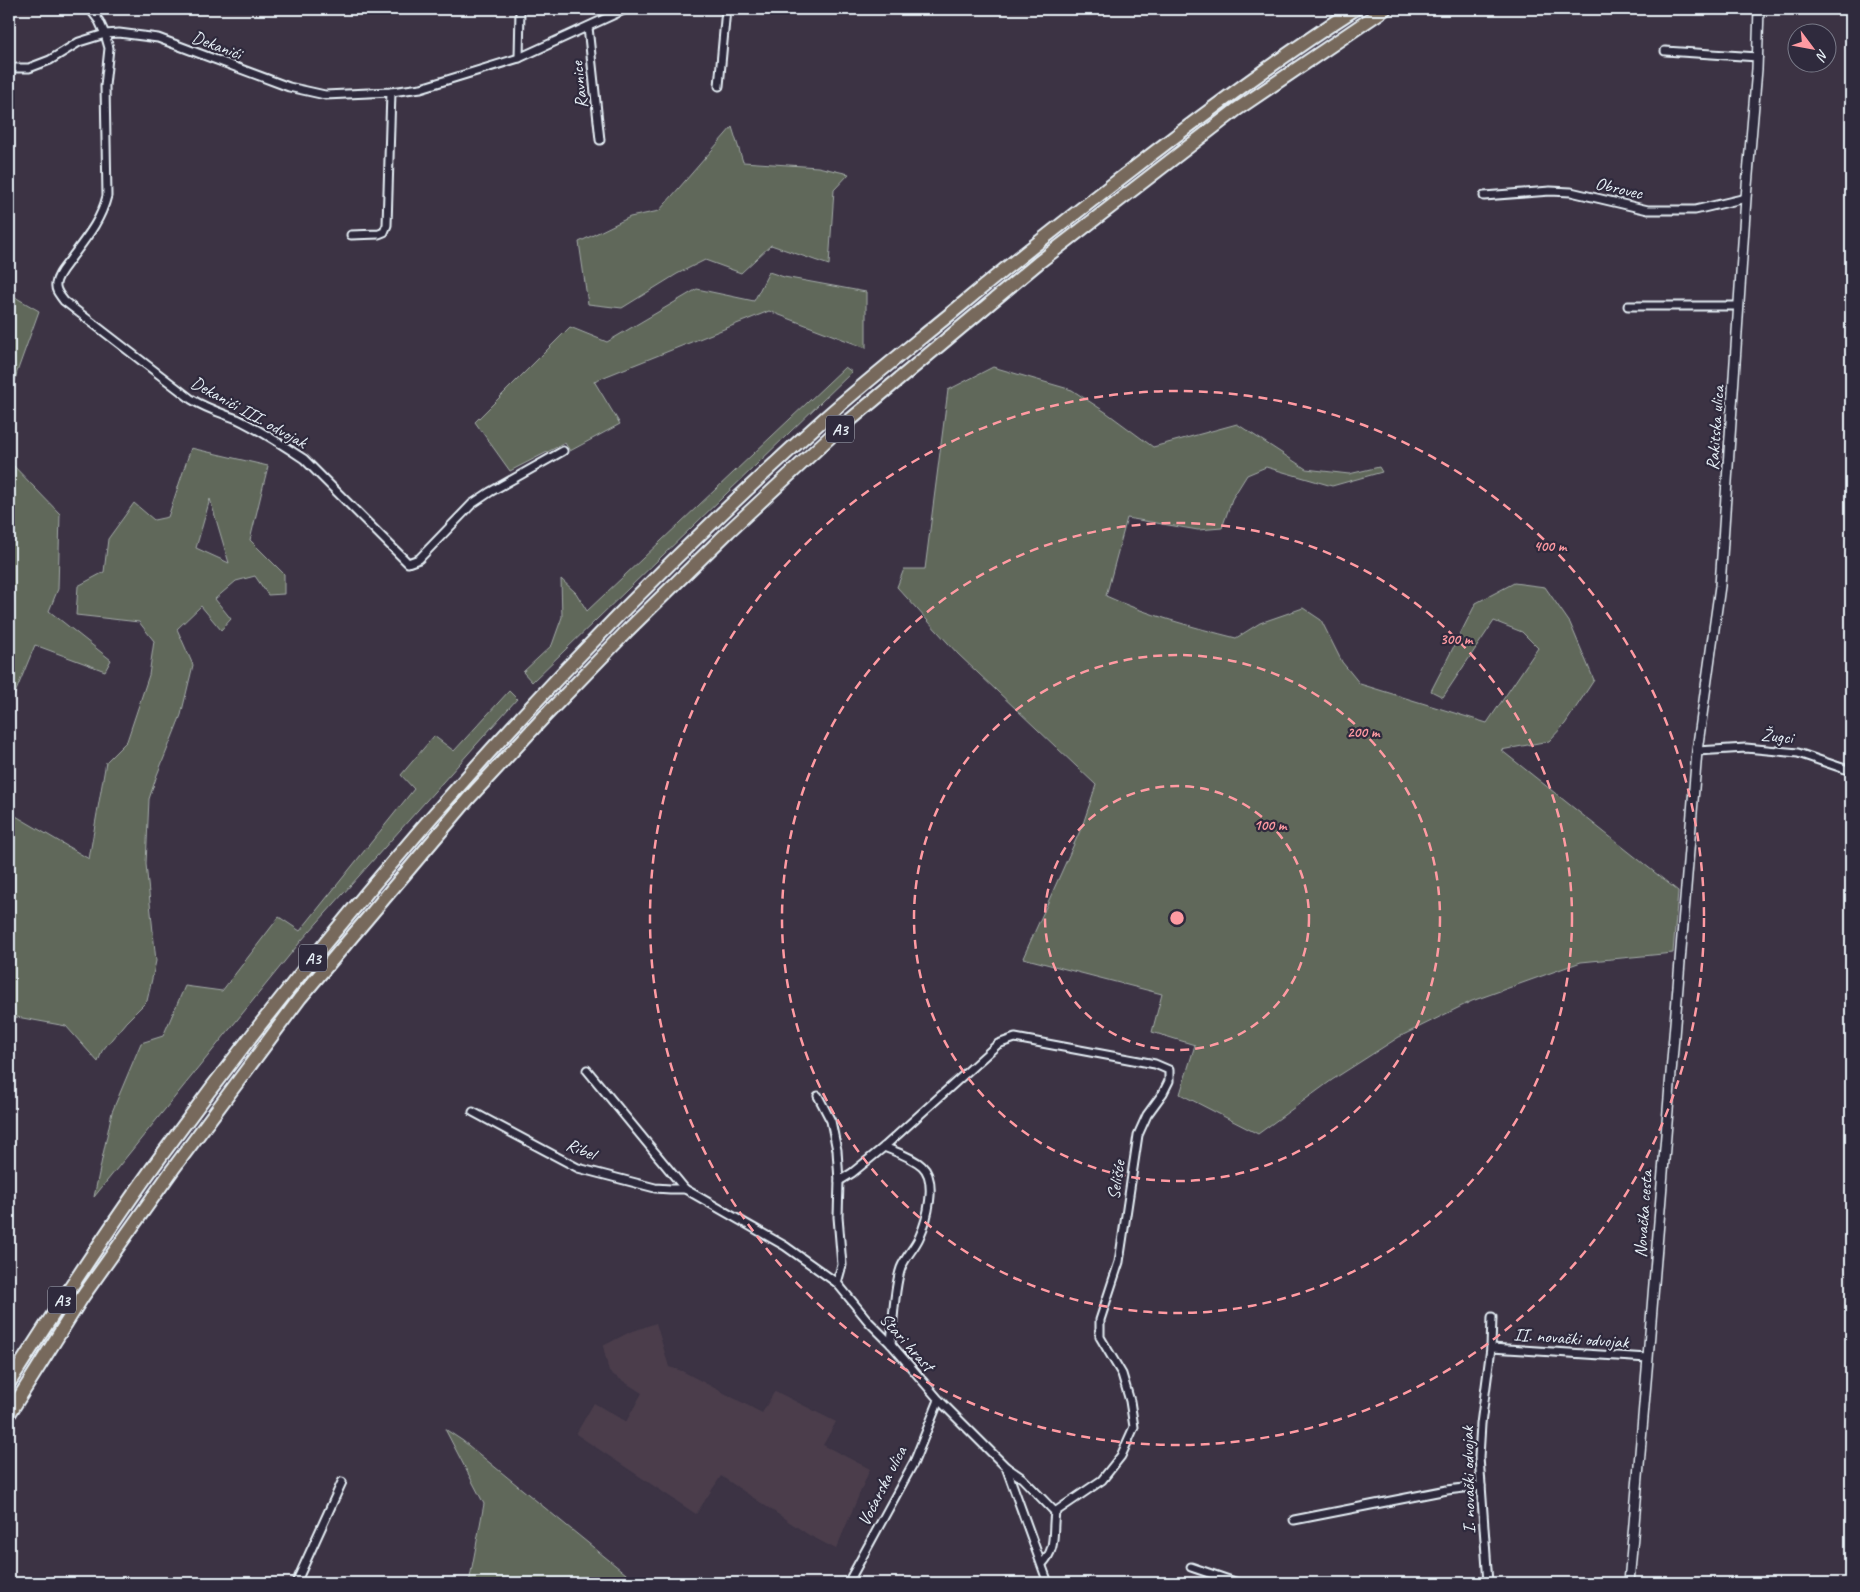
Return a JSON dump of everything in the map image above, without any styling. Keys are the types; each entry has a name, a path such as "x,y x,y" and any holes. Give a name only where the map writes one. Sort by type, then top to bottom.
{"highway":[{"name":"A3","path":"9,1383 118,1218 217,1080 385,870 539,698 723,513 827,417 1027,250 1226,97 1355,9"},
{"name":"A3","path":"9,1414 83,1296 156,1193 300,998 469,798 628,630 729,531 831,436 1038,264 1236,110 1385,9"}],"street":[{"path":"90,9 99,20 106,34"},
{"path":"519,58 520,9"},
{"name":"Dekanići","path":"9,68 29,68 50,60 79,42 106,34 119,33 158,38 289,88 325,95 391,92 421,88 519,58 626,9"},
{"path":"719,86 726,9"},
{"name":"Rakitska ulica","path":"1688,847 1696,752 1720,586 1746,198 1758,57 1758,9"},
{"name":"Ravnice","path":"588,27 600,140"},
{"name":"Dekanići III. odvojak","path":"106,34 109,48 105,86 106,196 103,210 94,227 61,272 56,282 56,290 64,301 191,399 238,420 304,459 408,563 419,559 472,504 563,451"},
{"path":"1665,51 1758,57"},
{"path":"352,235 379,234 384,232 387,225 391,92"},
{"name":"Obrovec","path":"1484,196 1550,191 1571,192 1648,210 1695,210 1746,198"},
{"path":"1628,306 1739,306"},
{"name":"Žugci","path":"1696,752 1746,748 1798,753 1851,771"},
{"name":"Novačka cesta","path":"1629,1583 1688,847"},
{"name":"Selišće","path":"884,1147 998,1044 1015,1038 1155,1064 1169,1070 1169,1081 1147,1115 1138,1135 1119,1262 1100,1320 1100,1337 1122,1374 1130,1400 1134,1427 1121,1456 1102,1480 1055,1512"},
{"path":"587,1070 685,1188 785,1246 837,1283 842,1265 838,1217 839,1181 837,1150 831,1121 818,1096"},
{"name":"Ribel","path":"473,1112 578,1168 655,1188 670,1190 685,1188"},
{"path":"839,1181 884,1147 922,1166 930,1178 930,1200 919,1238 900,1269 893,1313 891,1344"},
{"name":"Stari hrast","path":"837,1283 869,1322 891,1344 939,1400 1006,1467 1048,1583"},
{"name":"I. novački odvojak","path":"1488,1583 1479,1457 1481,1424 1491,1348 1492,1317"},
{"name":"II. novački odvojak","path":"1491,1348 1648,1358"},
{"name":"Voćarska ulica","path":"848,1583 914,1462 939,1400"},
{"path":"1006,1467 1022,1478 1055,1512 1053,1546 1050,1556 1042,1564"},
{"path":"296,1583 342,1482"},
{"path":"1294,1520 1447,1490 1481,1486"},
{"path":"1191,1567 1238,1583"}],"shaded area":[{"path":"656,1323 669,1367 682,1371 762,1413 775,1391 836,1422 823,1445 870,1469 836,1549 809,1535 721,1476 696,1514 576,1434 594,1403 626,1422 642,1393 609,1372 603,1346 628,1333"}],"green space":[{"path":"732,127 743,162 818,167 849,174 834,190 829,265 771,245 741,273 705,260 677,274 622,308 588,304 579,242 630,217 659,211"},
{"path":"9,247 14,248 13,296 39,311 17,372 9,405"},
{"path":"769,272 784,277 866,292 866,348 769,311 594,381 620,424 570,451 565,443 510,471 475,422 570,327 607,342 697,289 754,301"},
{"path":"845,367 852,372 532,682 523,672 552,645 562,617 561,579 576,593 587,611"},
{"path":"993,367 1072,390 1153,447 1237,424 1306,469 1349,474 1379,467 1382,472 1332,486 1266,467 1247,475 1232,499 1222,528 1198,530 1127,518 1106,596 1122,603 1170,620 1236,638 1260,623 1303,608 1321,620 1342,662 1360,684 1487,723 1538,648 1522,632 1494,621 1443,697 1431,691 1476,603 1514,583 1545,587 1570,623 1594,680 1565,724 1549,741 1501,750 1678,891 1673,953 1581,962 1472,1001 1399,1037 1332,1080 1258,1134 1180,1094 1195,1045 1152,1032 1162,994 1023,958 1083,824 1096,785 958,654 897,587 904,569 925,569 948,390"},
{"path":"191,448 268,466 250,540 284,574 284,594 268,595 255,576 236,581 215,599 231,619 221,630 201,606 177,629 193,665 181,715 149,799 146,864 156,961 147,1001 126,1022 102,1051 98,1062 66,1026 17,1017 9,1023 9,812 89,859 106,762 127,741 149,675 154,641 139,622 76,615 78,586 104,572 108,539 134,503 154,520 168,517","holes":["210,499 229,563 196,548"]},
{"path":"9,461 60,514 58,589 49,611 111,660 105,671 35,645 9,708"},
{"path":"509,691 517,699 301,941 94,1197 112,1112 141,1043 163,1036 185,986 222,991 279,917 300,931 414,789 401,775 434,736 454,751"},
{"path":"445,1429 463,1441 637,1583 469,1583 484,1504"}]}
